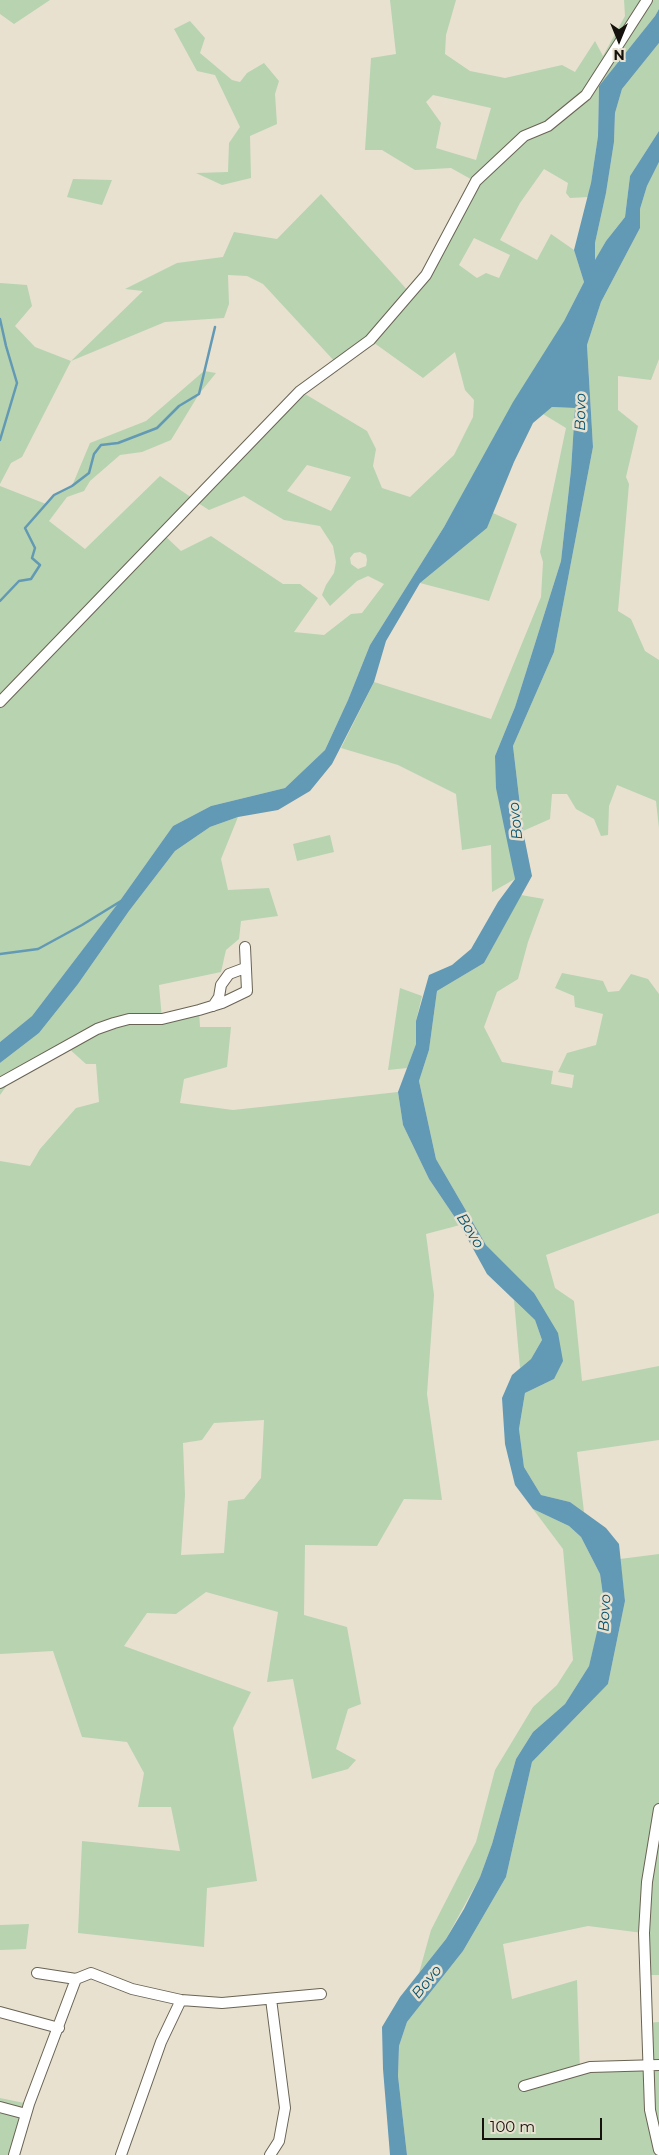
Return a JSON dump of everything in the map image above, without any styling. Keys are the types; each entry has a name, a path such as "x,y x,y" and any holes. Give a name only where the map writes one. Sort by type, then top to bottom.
{"street":[{"path":"0,702 300,391 370,340 426,275 476,182 524,136 548,126 586,95 647,0"},
{"path":"0,1083 97,1029 114,1022 162,1019 213,1006 247,991 246,947"},
{"path":"213,1006 219,997 221,985 229,974 246,968"},
{"path":"659,1809 647,1882 644,1933 654,2065 650,2110 659,2150"},
{"path":"37,1972 76,1979 91,1973 132,1989 182,2000 222,2003 321,1994"},
{"path":"14,2155 26,2114 76,1979"},
{"path":"121,2155 161,2042 182,2000"},
{"path":"270,2155 279,2141 285,2108 271,2000"},
{"path":"0,2012 59,2028"},
{"path":"524,2086 590,2067 654,2065"},
{"path":"0,2107 26,2114"}],"green space":[{"path":"0,0 50,0 14,24 0,14"},
{"path":"390,0 456,0 446,35 445,54 470,71 505,78 562,65 575,72 595,41 603,56 625,16 624,0 659,0 659,9 655,16 599,86 598,136 589,197 570,198 566,193 568,183 544,169 520,203 500,240 537,260 551,234 574,250 584,282 564,321 444,527 370,645 325,750 285,788 211,806 173,826 119,902 32,1016 0,1042 0,486 46,504 54,495 72,486 90,443 146,421 204,371 216,373 199,394 171,440 142,452 120,455 90,481 84,491 67,497 49,521 85,549 160,476 195,500 300,391 367,431 376,449 373,466 382,488 410,497 454,455 473,417 474,400 465,390 455,352 423,378 370,340 337,364 263,284 247,276 228,275 229,304 224,318 165,322 71,361 143,291 125,289 177,263 223,257 234,232 277,239 321,194 410,293 476,182 451,168 415,170 382,150 365,150 371,58 396,54","holes":["433,95 491,108 476,160 436,148 441,123 426,102","474,238 510,255 499,278 486,273 477,278 459,265","307,465 351,477 331,511 287,491","244,496 284,520 320,526 333,546 336,562 334,573 322,595 330,606 357,581 368,576 384,584 362,613 351,614 324,635 294,632 318,598 300,584 283,584 211,536 181,551 163,534 195,501 209,510","360,552 366,555 366,566 358,569 351,564 350,558 354,553"]},
{"path":"190,21 205,38 200,53 232,80 240,82 247,73 264,63 279,81 275,94 277,124 250,136 251,178 222,185 196,173 228,172 229,143 240,127 215,75 197,71 174,29"},
{"path":"659,43 659,131 630,176 625,217 606,241 595,261 595,243 606,193 614,142 615,113 622,89"},
{"path":"659,162 659,359 651,380 618,376 618,410 638,426 626,477 629,484 618,611 631,619 645,651 659,660 659,828 656,801 617,785 609,806 608,835 601,836 594,819 576,809 567,794 552,794 550,819 523,831 513,746 554,652 593,447 587,345 601,302 640,228 640,209 647,186"},
{"path":"73,179 112,180 102,205 67,197"},
{"path":"0,283 27,285 32,306 15,326 35,347 71,361 22,457 11,463 0,484"},
{"path":"552,407 575,408 571,470 561,561 515,707 495,756 515,879 492,892 491,845 462,850 456,794 398,765 341,748 374,682 491,719 541,597 543,562 540,552 566,428 543,414"},
{"path":"493,513 517,524 489,601 420,583 487,528"},
{"path":"238,817 221,859 228,890 269,888 278,916 241,921 239,939 226,950 221,972 159,985 162,1019 199,1010 200,1027 231,1027 227,1067 184,1079 180,1103 233,1110 398,1092 403,1125 429,1179 460,1225 426,1234 434,1295 427,1394 442,1500 404,1499 377,1546 305,1545 304,1615 347,1627 361,1704 348,1709 336,1749 356,1760 348,1769 312,1779 293,1679 267,1682 278,1612 206,1592 176,1614 147,1613 124,1646 251,1692 233,1728 257,1881 207,1888 204,1947 78,1933 82,1841 180,1851 171,1807 138,1807 144,1773 127,1742 82,1737 53,1651 0,1654 0,1161 30,1166 40,1149 76,1108 99,1102 96,1064 86,1064 67,1047 13,1077 0,1095 0,1063 39,1033 78,984 129,911 175,851 210,827","holes":["264,1420 261,1478 244,1499 228,1501 224,1553 181,1555 185,1495 183,1443 202,1440 214,1423"]},
{"path":"330,835 334,852 297,861 293,844"},
{"path":"521,895 544,899 528,942 518,979 497,992 484,1027 502,1062 553,1071 551,1084 572,1088 574,1075 558,1072 567,1053 596,1045 603,1014 575,1007 574,996 555,988 562,973 603,981 608,992 619,991 631,974 648,979 659,994 659,1213 546,1255 555,1288 574,1301 582,1381 659,1366 659,1440 577,1452 584,1512 570,1502 541,1495 524,1467 519,1429 525,1393 554,1379 534,1293 486,1245 436,1159 419,1081 429,1050 437,991 484,963"},
{"path":"400,988 422,996 416,1021 416,1044 407,1068 388,1070"},
{"path":"514,1300 535,1320 542,1340 531,1359 520,1368"},
{"path":"533,1509 569,1526 581,1537 600,1574 604,1602 599,1627 589,1666 565,1704 533,1732 516,1759 492,1844 480,1877 446,1939 419,1973 431,1930 476,1842 495,1770 533,1707 557,1685 573,1660 563,1549"},
{"path":"659,1554 659,1975 644,1975 643,1933 588,1926 503,1944 512,1999 577,1980 580,2072 649,2065 646,2023 659,2022 659,2155 407,2155 398,2076 399,2046 407,2022 463,1951 506,1877 532,1762 608,1684 625,1601 620,1559"},
{"path":"29,1924 26,1949 0,1950 0,1925"},
{"path":"0,2098 29,2104 14,2155 0,2155"}],"water":[{"name":"Bovo","path":"659,9 659,43 622,89 615,113 614,142 606,193 595,243 595,260 606,241 625,217 630,176 659,131 659,162 647,186 640,209 640,228 601,302 587,345 593,447 554,652 513,746 523,831 532,876 484,963 437,991 429,1050 419,1081 436,1159 486,1245 534,1293 558,1333 563,1361 554,1379 525,1393 519,1429 524,1467 541,1495 570,1502 606,1528 619,1544 625,1601 608,1684 532,1762 506,1877 463,1951 407,2022 399,2046 398,2076 407,2155 390,2155 383,2069 382,2027 400,1997 446,1939 464,1909 480,1877 492,1844 516,1759 533,1732 565,1704 589,1666 604,1602 600,1574 581,1537 569,1526 533,1509 515,1485 505,1444 502,1398 512,1375 531,1359 542,1340 535,1320 487,1274 460,1225 429,1179 403,1125 398,1092 416,1044 416,1021 429,975 452,965 471,949 498,902 515,879 496,788 495,756 515,707 561,561 571,470 575,408 552,407 533,423 514,462 487,528 420,583 386,641 374,682 332,764 310,791 278,810 238,817 210,827 175,851 129,911 78,984 39,1033 0,1063 0,1042 32,1016 119,902 173,826 211,806 285,788 325,750 370,645 444,527 513,402 564,321 584,282 574,250 591,183 598,136 599,86"}],"waterway":[{"path":"0,319 17,383 0,440"},
{"path":"0,601 19,581 31,579 40,565 32,558 35,548 25,528 54,495 72,486 89,473 94,454 101,445 118,443 157,428 179,406 199,394 215,327"},
{"path":"0,954 38,949 121,901"}]}
